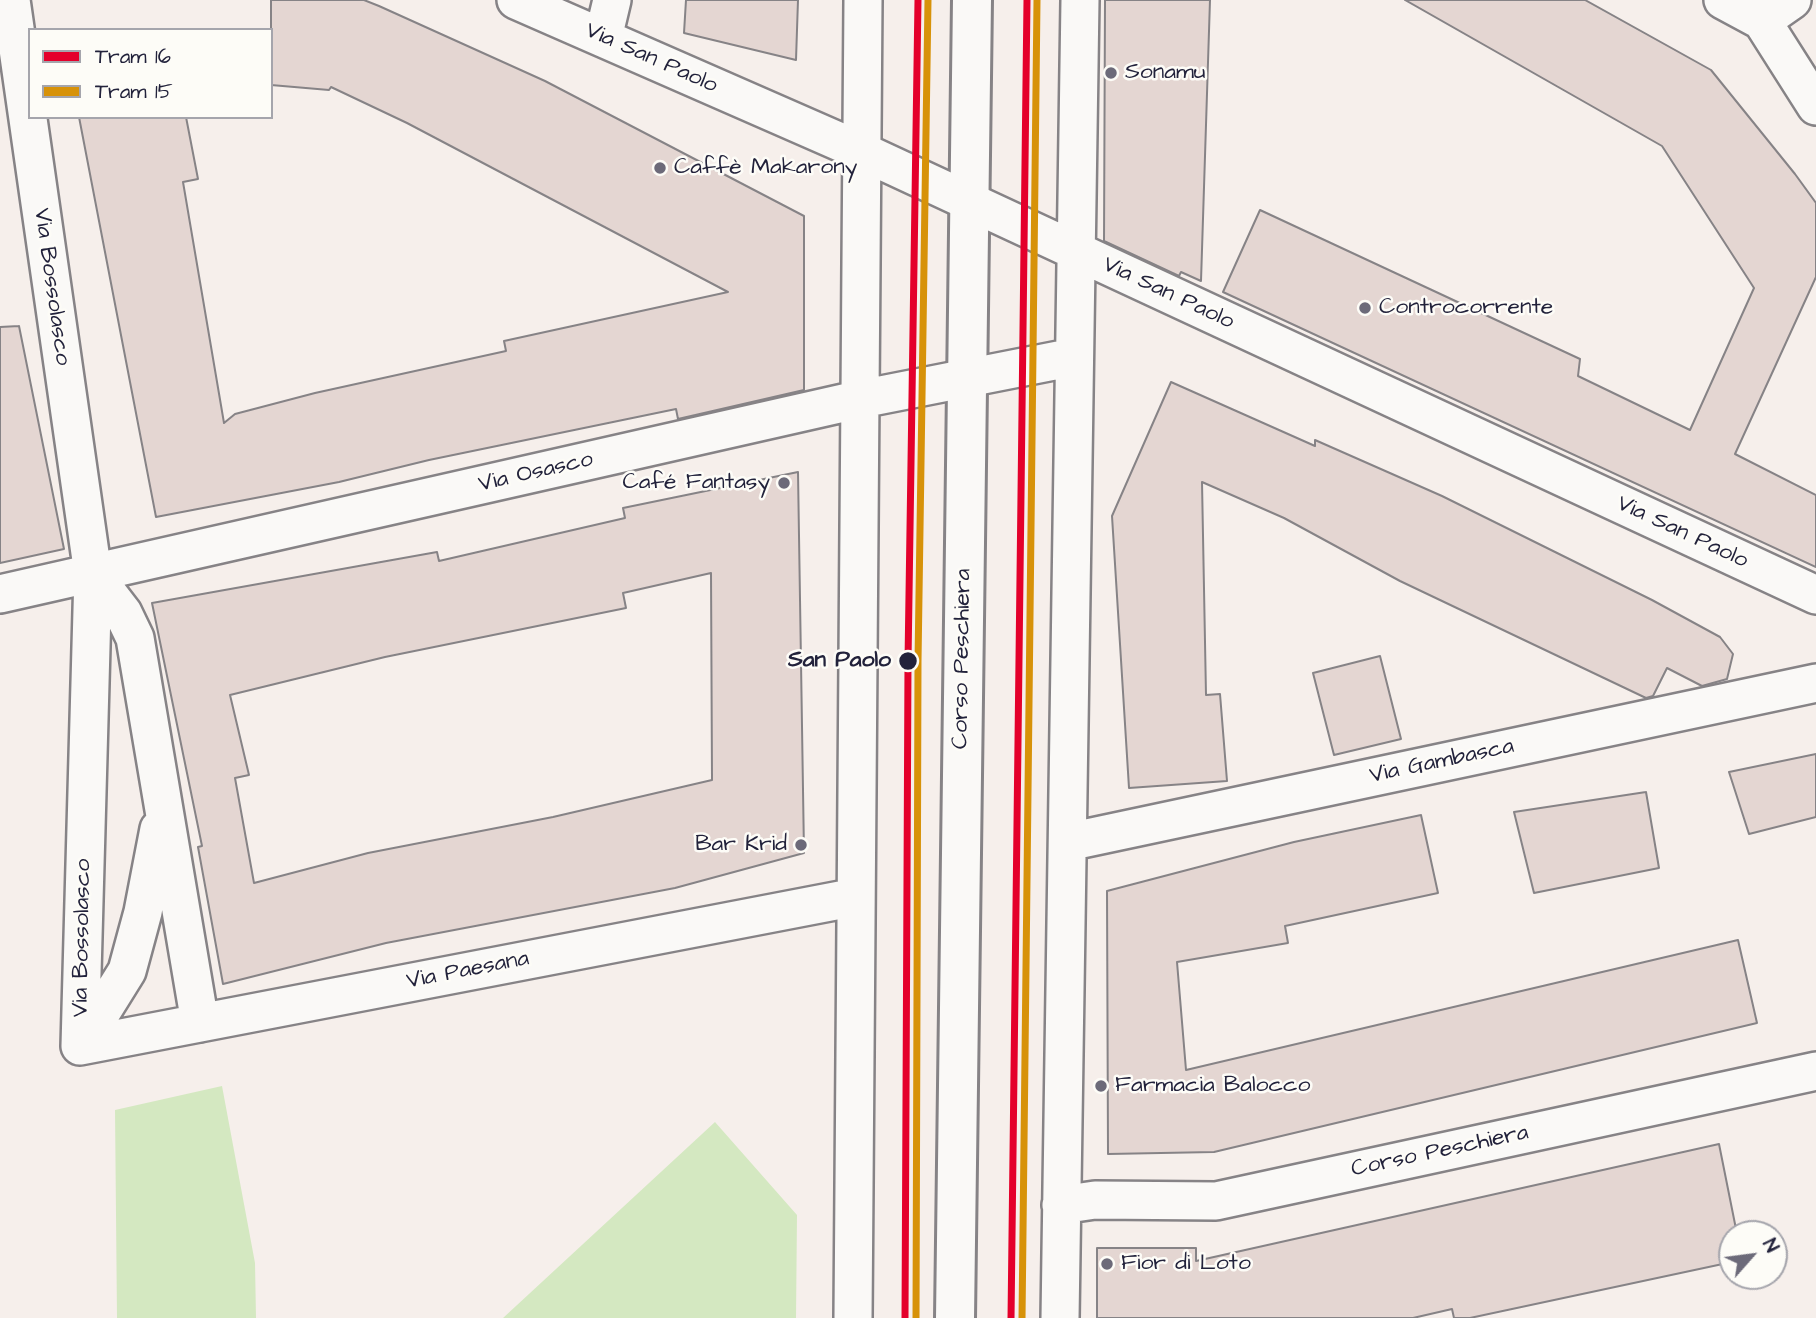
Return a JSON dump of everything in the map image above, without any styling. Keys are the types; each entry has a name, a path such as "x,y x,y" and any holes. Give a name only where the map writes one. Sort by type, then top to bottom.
{"main road":[{"name":"Corso Peschiera","path":"955,1318 972,0"}],"street":[{"name":"Via Bossolasco","path":"10,0 93,574 80,1046"},
{"name":"Via San Paolo","path":"516,0 863,152 1816,595"},
{"path":"603,38 612,0"},
{"path":"853,1318 863,0"},
{"path":"1060,1318 1080,0"},
{"path":"1723,0 1762,21 1816,106"},
{"path":"1762,21 1792,0"},
{"name":"Via Osasco","path":"0,594 860,399 1074,357"},
{"name":"Via Bossolasco","path":"93,574 122,613 135,638 200,1023"},
{"name":"Via Gambasca","path":"1068,842 1816,682"},
{"name":"Via Bossolasco","path":"80,1046 127,971 143,912 164,806"},
{"name":"Via Paesana","path":"80,1046 856,897"},
{"name":"Corso Peschiera","path":"1061,1205 1095,1200 1216,1201 1816,1071"}],"green space":[{"path":"222,1086 255,1263 256,1318 117,1318 115,1110"},
{"path":"715,1122 797,1215 796,1318 503,1318"}],"building":[{"path":"271,0 364,0 545,81 804,216 804,390 678,419 676,409 429,460 339,482 156,517 79,119 186,119 198,179 183,182 224,423 235,414 315,393 506,351 504,341 728,292 407,123 331,87 329,90 273,85"},
{"path":"686,0 798,0 796,60 684,33"},
{"path":"1105,0 1210,0 1201,281 1181,272 1179,276 1104,241"},
{"path":"1405,0 1585,0 1711,70 1795,174 1816,203 1816,277 1735,454 1816,495 1816,567 1223,292 1260,210 1580,359 1578,376 1690,430 1754,288 1662,146"},
{"path":"19,326 64,549 0,563 0,327"},
{"path":"1171,382 1315,446 1315,440 1442,496 1652,600 1720,637 1733,654 1727,679 1702,686 1667,668 1653,696 1646,698 1400,581 1284,518 1202,482 1206,695 1220,694 1227,781 1129,788 1112,516"},
{"path":"798,472 804,853 675,888 386,943 223,984 198,847 202,846 152,603 437,552 439,561 625,518 623,508","holes":["711,573 712,780 553,817 368,853 254,883 235,778 249,775 230,695 385,657 626,608 623,593"]},
{"path":"1380,656 1401,739 1334,755 1313,673"},
{"path":"1816,754 1816,817 1749,834 1729,772"},
{"path":"1646,792 1659,868 1534,893 1514,812"},
{"path":"1421,815 1438,893 1285,926 1288,943 1177,962 1186,1070 1738,940 1757,1023 1214,1152 1108,1154 1107,891 1294,842"},
{"path":"1719,1144 1734,1220 1718,1220 1718,1265 1470,1318 1454,1318 1452,1309 1413,1318 1097,1318 1097,1248 1196,1248 1196,1261"}],"tram line":[{"name":"16","path":"905,1318 908,661 918,0"},
{"name":"15","path":"916,1318 918,661 928,0"},
{"name":"16","path":"1011,1318 1027,0"},
{"name":"15","path":"1022,1318 1037,0"}],"place":[{"name":"Sonamu","path":"1111,73"},
{"name":"Caffè Makarony","path":"660,168"},
{"name":"Controcorrente","path":"1365,308"},
{"name":"Café Fantasy","path":"784,483"},
{"name":"San Paolo","path":"908,661"},
{"name":"Bar Krid","path":"801,845"},
{"name":"Farmacia Balocco","path":"1101,1086"},
{"name":"Fior di Loto","path":"1107,1264"}]}
